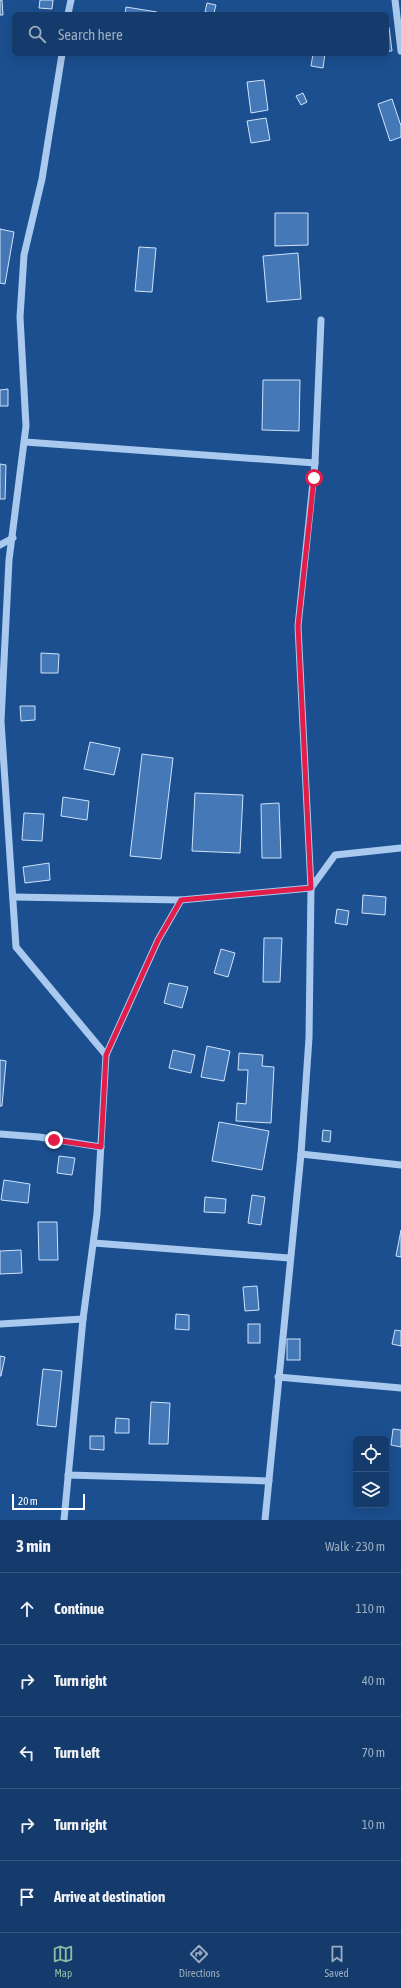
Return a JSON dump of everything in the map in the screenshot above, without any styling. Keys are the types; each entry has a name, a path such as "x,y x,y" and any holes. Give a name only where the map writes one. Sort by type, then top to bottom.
{"street":[{"path":"68,12 71,0"},
{"path":"395,0 401,51"},
{"path":"62,56 42,179 24,255 20,317 26,426 10,560 1,721 16,946 106,1055"},
{"path":"265,1520 289,1258 301,1154 309,1038 311,888 298,626 315,463 322,320"},
{"path":"25,442 315,463"},
{"path":"0,545 12,538"},
{"path":"13,898 181,900 311,888 335,855 401,848"},
{"path":"64,1520 83,1319 94,1244 106,1055 158,940 181,900"},
{"path":"0,1134 39,1137 101,1147"},
{"path":"301,1154 401,1165"},
{"path":"94,1244 289,1258"},
{"path":"0,1324 83,1319"},
{"path":"278,1377 401,1388"},
{"path":"68,1475 269,1481"}],"building":[{"path":"0,0 2,0 3,15 0,15"},
{"path":"40,0 53,0 52,9 39,8"},
{"path":"207,3 216,5 214,12 205,12"},
{"path":"126,7 157,12 125,12"},
{"path":"389,27 392,51 389,51"},
{"path":"313,56 325,56 323,68 311,66"},
{"path":"264,80 268,110 251,113 247,82"},
{"path":"303,93 307,102 301,105 296,96"},
{"path":"392,99 401,126 401,137 390,141 378,104"},
{"path":"266,118 270,140 251,143 247,121"},
{"path":"275,213 308,213 308,245 275,246"},
{"path":"0,229 14,232 5,284 0,283"},
{"path":"139,247 156,248 152,292 135,291"},
{"path":"298,253 301,299 267,302 263,256"},
{"path":"263,380 300,380 299,431 262,430"},
{"path":"8,389 8,406 0,406 0,390"},
{"path":"0,464 6,465 5,499 0,499"},
{"path":"41,653 59,654 58,673 41,673"},
{"path":"20,706 35,706 35,720 21,721"},
{"path":"90,742 120,748 114,775 84,769"},
{"path":"142,754 173,758 161,859 130,856"},
{"path":"195,793 243,795 240,853 192,851"},
{"path":"63,797 89,801 87,820 61,816"},
{"path":"279,803 281,858 262,858 261,804"},
{"path":"24,813 44,814 42,841 22,840"},
{"path":"49,863 50,880 25,883 23,867"},
{"path":"363,895 386,897 385,915 362,913"},
{"path":"337,909 349,911 347,925 335,923"},
{"path":"264,938 282,938 280,982 263,982"},
{"path":"221,949 235,953 228,977 214,973"},
{"path":"169,983 188,987 182,1008 164,1003"},
{"path":"207,1046 230,1051 224,1081 201,1077"},
{"path":"173,1050 195,1055 191,1073 169,1068"},
{"path":"239,1053 263,1055 262,1066 274,1067 271,1123 236,1121 237,1103 246,1104 248,1070 238,1070"},
{"path":"0,1060 6,1061 2,1106 0,1106"},
{"path":"219,1122 269,1131 262,1170 212,1161"},
{"path":"323,1130 331,1131 330,1142 322,1141"},
{"path":"59,1156 75,1158 72,1175 57,1173"},
{"path":"4,1180 30,1184 28,1203 1,1200"},
{"path":"252,1195 265,1197 261,1225 248,1223"},
{"path":"205,1197 226,1199 225,1213 204,1212"},
{"path":"38,1222 57,1222 58,1260 39,1260"},
{"path":"401,1230 401,1257 396,1256"},
{"path":"21,1250 22,1273 0,1274 0,1251"},
{"path":"257,1286 259,1310 245,1311 243,1287"},
{"path":"176,1314 189,1315 189,1330 175,1329"},
{"path":"248,1324 260,1324 260,1343 248,1343"},
{"path":"395,1330 401,1331 401,1346 392,1344"},
{"path":"287,1339 300,1339 300,1360 287,1360"},
{"path":"0,1356 5,1357 1,1376 0,1376"},
{"path":"43,1369 62,1371 56,1427 37,1425"},
{"path":"151,1402 170,1403 168,1444 149,1444"},
{"path":"116,1418 129,1419 129,1433 115,1433"},
{"path":"393,1429 401,1430 401,1447 391,1445"},
{"path":"90,1436 104,1436 104,1450 90,1449"}],"route":[{"path":"54,1140 101,1147 106,1055 158,940 181,900 311,888 298,626 314,478"}]}
